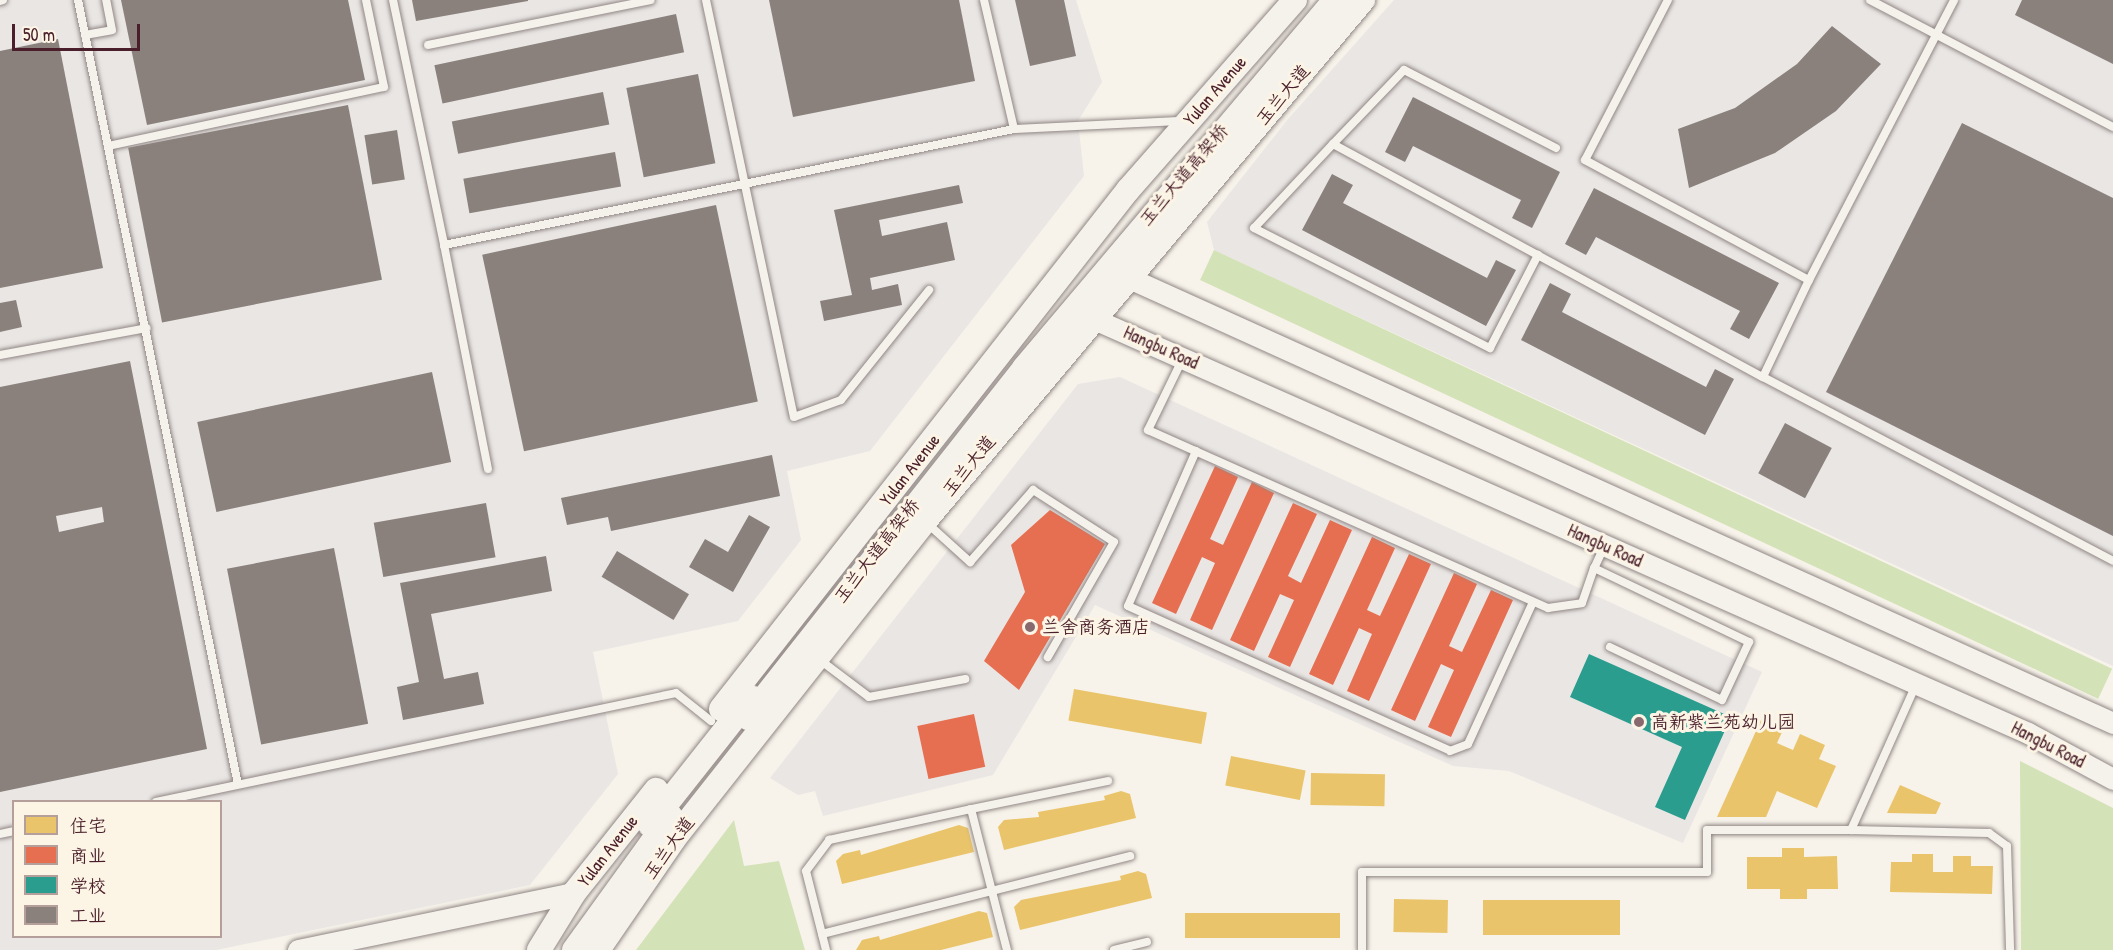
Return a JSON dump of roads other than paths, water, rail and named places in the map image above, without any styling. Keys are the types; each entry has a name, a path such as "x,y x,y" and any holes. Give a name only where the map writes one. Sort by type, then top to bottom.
{"main road":[{"name":"Yulan Avenue","path":"539,950 574,893 1128,190 1295,0"},
{"name":"玉兰大道高架桥","path":"555,950 1008,364 1315,0"},
{"name":"玉兰大道高架桥","path":"574,950 602,906 855,578 1224,126 1335,0"},
{"name":"玉兰大道","path":"598,950 674,839 925,521 1363,0"},
{"path":"1130,278 2113,723"},
{"name":"Hangbu Road","path":"1094,319 1917,684 2113,779"},
{"path":"298,950 574,893"}],"lane":[{"path":"78,0 147,328 238,784"},
{"path":"85,36 112,30 106,0"},
{"path":"108,146 384,87 366,0"},
{"path":"393,0 488,469"},
{"path":"428,45 651,0"},
{"path":"706,0 794,417 841,400 929,290"},
{"path":"984,0 1014,129"},
{"path":"1668,0 1585,160 1809,280"},
{"path":"1870,0 2113,127"},
{"path":"1763,378 1809,280 1954,0"},
{"path":"1538,255 1490,348 1254,228 1404,70 1556,147"},
{"path":"444,245 1014,129 1189,120"},
{"path":"1333,144 1763,378 2113,561"},
{"path":"0,355 147,328"},
{"path":"1183,358 1148,429 1533,602 1548,608 1582,603 1594,568 1605,546"},
{"path":"1196,451 1128,606 1450,751 1468,744 1533,602"},
{"path":"925,521 970,562 1033,490 1114,542 1048,657"},
{"path":"1594,568 1749,642 1722,700 1610,647"},
{"path":"816,657 869,697 965,679"},
{"path":"1851,830 1917,684"},
{"path":"161,800 676,693 711,722"},
{"path":"826,950 806,871 830,840 1108,781"},
{"path":"972,809 1006,950"},
{"path":"1362,950 1362,872 1707,872 1707,830 1989,833 2007,846 2010,950"},
{"path":"822,934 1130,856"},
{"path":"1114,950 1147,942"}],"place":[{"name":"兰舍商务酒店","path":"1030,627"},
{"name":"高新紫兰苑幼儿园","path":"1639,722"}]}
